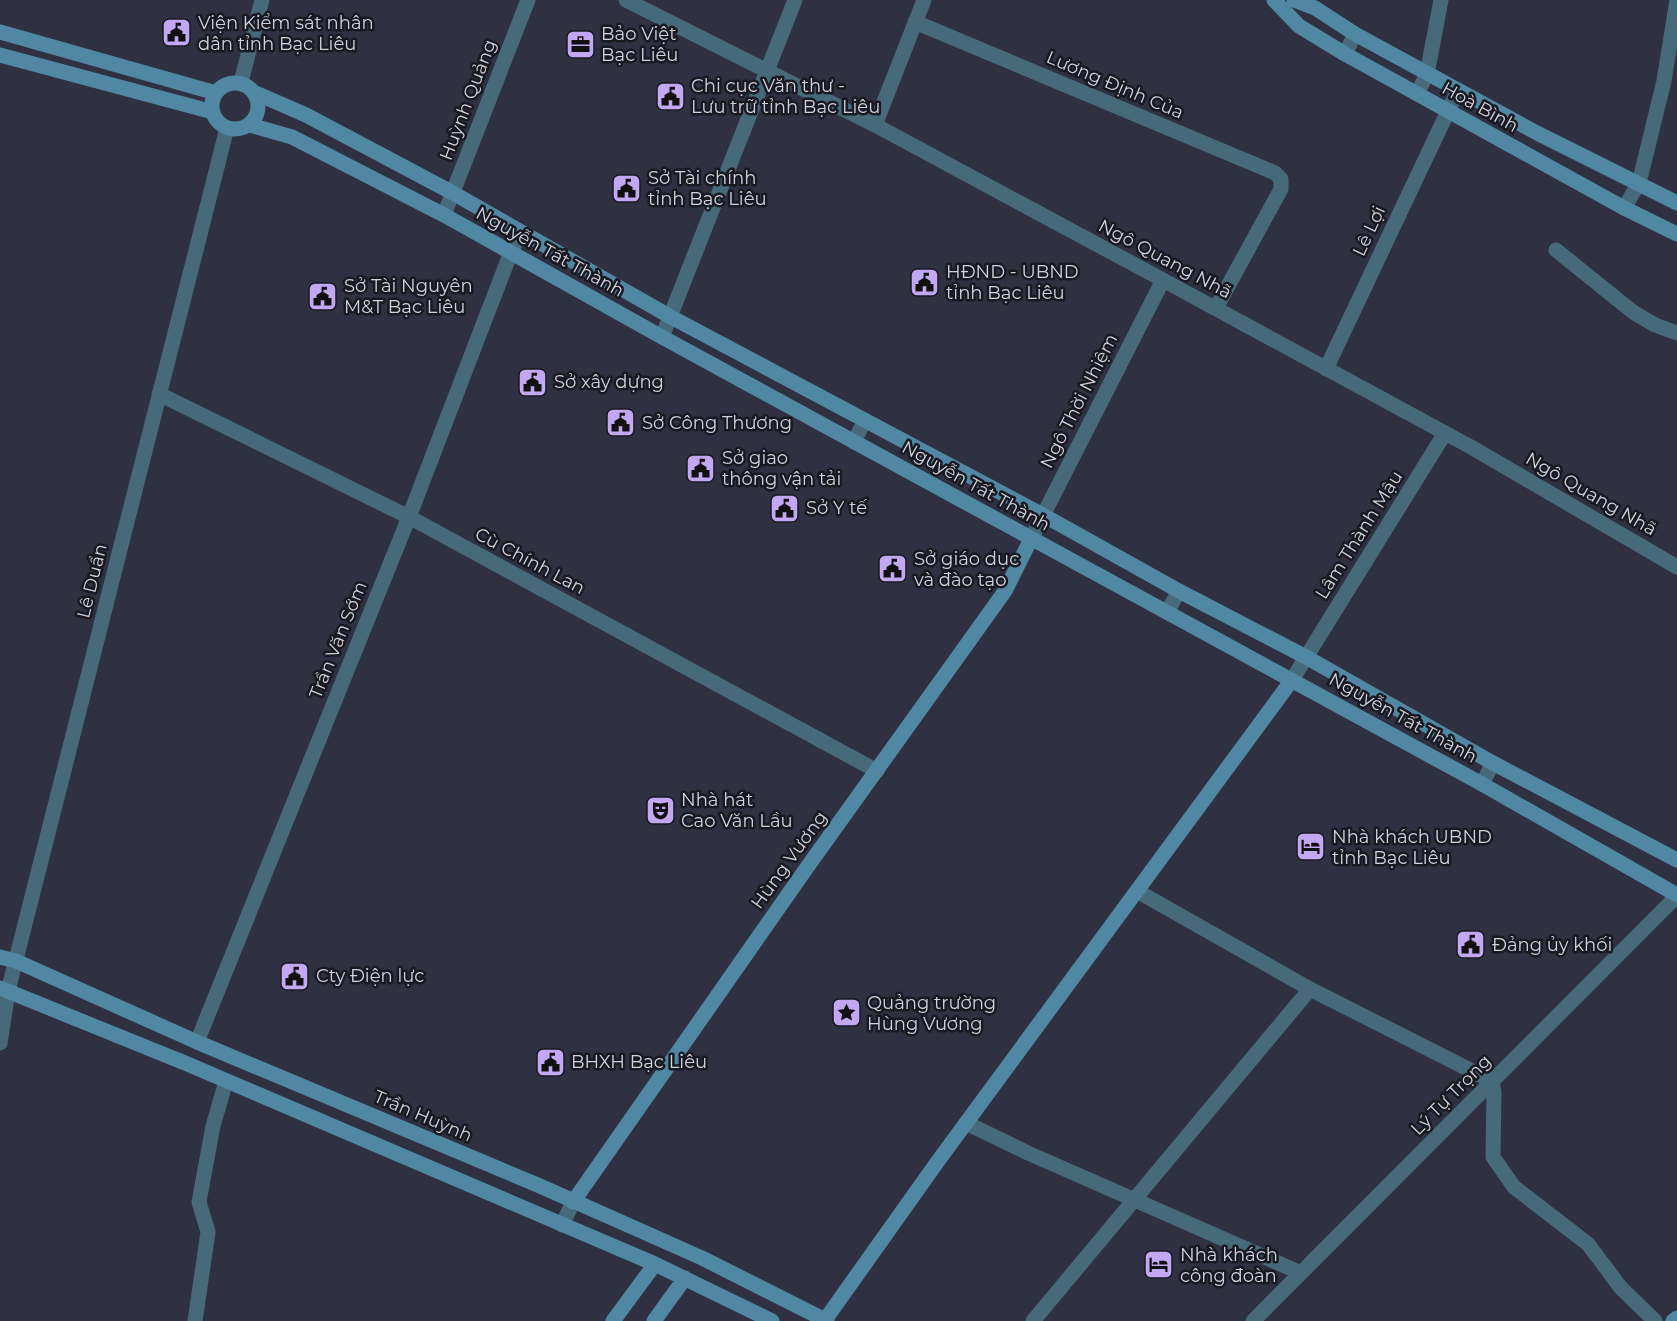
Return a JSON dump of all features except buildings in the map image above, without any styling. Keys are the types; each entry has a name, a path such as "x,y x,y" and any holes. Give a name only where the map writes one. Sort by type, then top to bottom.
{"street":[{"path":"247,87 262,0"},
{"name":"Huỳnh Quảng","path":"444,215 528,0"},
{"name":"Ngô Quang Nhã","path":"626,0 875,125 1215,308 1445,433 1677,567"},
{"path":"662,338 795,0"},
{"path":"875,125 924,0"},
{"name":"Hoà Bình","path":"1274,0 1299,26 1345,54 1623,208 1677,234"},
{"name":"Hoà Bình","path":"1294,0 1315,8 1355,34 1537,133 1677,202"},
{"path":"1418,94 1427,74 1441,0"},
{"path":"1623,208 1639,183 1671,84 1677,0"},
{"name":"Lương Định Của","path":"915,22 1275,173 1281,179 1281,189 1215,308"},
{"path":"0,32 216,93"},
{"path":"1345,54 1355,34"},
{"path":"0,55 213,112"},
{"path":"227,128 218,121 213,112 212,102 222,86 231,82 247,87 259,103 255,119 250,125"},
{"name":"Nguyễn Tất Thành","path":"247,87 306,115 453,193 671,316 1043,515 1179,591 1306,657 1493,763 1677,860"},
{"name":"Lê Lợi","path":"1326,369 1458,90"},
{"name":"Nguyễn Tất Thành","path":"227,128 238,131 250,125 292,136 444,215 662,338 1482,784 1677,896"},
{"name":"Lê Duẩn","path":"0,1043 4,989 16,961 227,128"},
{"name":"Trần Văn Sớm","path":"197,1042 409,517 511,252 521,232"},
{"path":"1556,250 1639,316 1677,333"},
{"name":"Ngô Thời Nhiệm","path":"1031,539 1163,280"},
{"name":"Cù Chính Lan","path":"159,393 409,517 878,771"},
{"path":"854,442 865,420"},
{"name":"Lâm Thành Mậu","path":"1292,680 1445,433"},
{"name":"Hùng Vương","path":"573,1202 808,866 1005,591 1031,539"},
{"path":"1167,612 1179,591"},
{"path":"826,1321 966,1123 1292,680"},
{"path":"1482,784 1493,763"},
{"path":"1137,891 1310,989 1492,1082 1494,1092 1493,1157 1514,1187 1588,1244 1621,1288 1655,1321"},
{"name":"Lý Tự Trọng","path":"1253,1321 1677,896"},
{"name":"Trần Huỳnh","path":"0,957 16,961 197,1042 702,1258 826,1321"},
{"path":"4,989 655,1264 772,1321"},
{"path":"1033,1321 1310,989"},
{"path":"195,1321 208,1232 199,1202 213,1126 226,1081"},
{"path":"966,1123 1028,1153 1301,1273"},
{"path":"562,1226 573,1202"},
{"path":"613,1321 655,1264"},
{"path":"654,1321 685,1278"},
{"path":"1674,1321 1677,1318"}],"place":[{"name":"Viện Kiểm sát nhân dân tỉnh Bạc Liêu","path":"177,33"},
{"name":"Bảo Việt Bạc Liêu","path":"580,44"},
{"name":"Chi cục Văn thư - Lưu trữ tỉnh Bạc Liêu","path":"670,96"},
{"name":"Sở Tài chính tỉnh Bạc Liêu","path":"627,188"},
{"name":"HĐND - UBND tỉnh Bạc Liêu","path":"925,282"},
{"name":"Sở Tài Nguyên M&T Bạc Liêu","path":"323,296"},
{"name":"Sở xây dựng","path":"533,382"},
{"name":"Sở Công Thương","path":"621,423"},
{"name":"Sở giao thông vận tải","path":"701,468"},
{"name":"Sở Y tế","path":"785,508"},
{"name":"Sở giáo dục và đào tạo","path":"893,569"},
{"name":"Nhà hát Cao Văn Lầu","path":"660,810"},
{"name":"Nhà khách UBND tỉnh Bạc Liêu","path":"1311,847"},
{"name":"Đảng ủy khối","path":"1471,945"},
{"name":"Cty Điện lực","path":"295,976"},
{"name":"Quảng trường Hùng Vương","path":"846,1013"},
{"name":"BHXH Bạc Liêu","path":"550,1062"},
{"name":"Nhà khách công đoàn","path":"1159,1265"}]}
